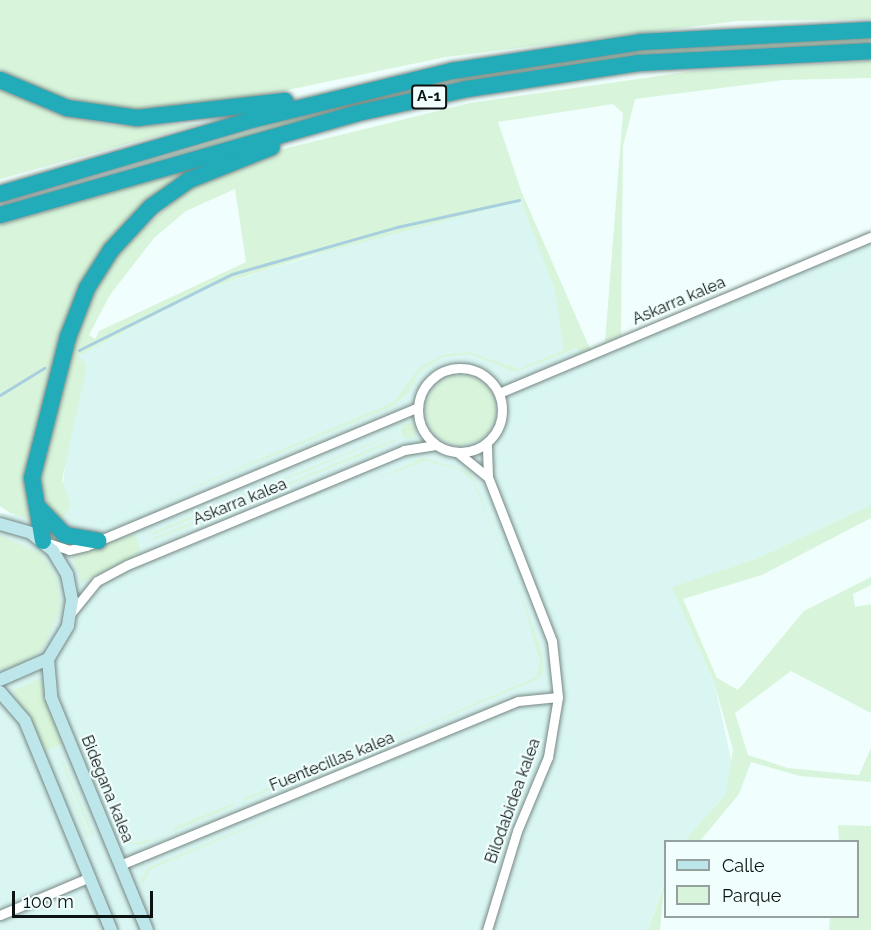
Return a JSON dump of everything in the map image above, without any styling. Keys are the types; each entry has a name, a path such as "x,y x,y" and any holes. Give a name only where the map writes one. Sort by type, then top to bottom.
{"highway":[{"name":"A-1","path":"0,194 416,78 641,42 871,30"},
{"name":"A-1","path":"0,215 354,114 597,68 728,56 871,51"},
{"path":"0,80 67,108 137,118 218,113 416,78"},
{"path":"44,541 32,497 37,452 68,337 87,288 117,242 151,207 189,180 354,114"},
{"path":"32,497 54,528 98,541"}],"street":[{"name":"Askarra kalea","path":"499,393 871,237"},
{"path":"453,368 481,372 499,393 502,415 487,443 457,452 436,445 422,428 418,407 429,381 453,368"},
{"name":"Askarra kalea","path":"44,541 69,550 98,541 418,407"},
{"name":"Bilodabidea kalea","path":"487,443 488,477 545,620 558,697 548,757 517,831 487,930"},
{"name":"Askarra kalea","path":"71,613 97,581 127,565 404,450 436,445"},
{"name":"Bilodabidea kalea","path":"457,452 488,477"},
{"path":"0,514 17,527 44,541 67,574 71,613 63,638 48,659 0,680"},
{"path":"0,524 17,527"},
{"name":"Bidegana kalea","path":"48,659 51,697 147,930"},
{"path":"0,692 25,721 111,930"},
{"name":"Fuentecillas kalea","path":"120,865 518,701 558,697"},
{"path":"0,915 90,877"}],"shaded area":[{"path":"525,200 590,349 871,231 871,505 758,558 673,587 714,682 733,768 726,794 685,840 664,840 664,882 648,930 0,930 0,513 59,522 77,356 206,289 412,225"}],"green space":[{"path":"0,0 871,0 871,19 738,21 446,57 215,105 140,113 57,96 0,70"},
{"path":"871,37 871,45 705,50 532,70 384,100 111,172 377,93 527,64 703,42"},
{"path":"871,61 871,78 783,80 635,99 623,146 621,336 605,342 623,113 613,104 498,122 522,193 590,349 580,353 577,348 516,372 470,354 442,357 419,373 408,393 393,406 106,524 394,402 419,368 442,355 469,352 519,369 564,350 555,290 521,201 306,257 206,289 78,356 87,365 62,480 71,505 60,522 52,515 39,480 69,353 97,284 118,251 188,189 283,149 470,103 694,71","holes":["235,189 246,262 99,331 95,339 89,335 110,295 154,238 186,211"]},
{"path":"0,90 59,114 115,126 200,124 0,179"},
{"path":"196,168 108,243 28,472 29,519 10,513 0,506 0,225"},
{"path":"468,375 481,381 490,390 494,396 496,410 494,424 486,435 475,443 454,445 436,435 428,424 426,403 436,385 447,377"},
{"path":"406,423 412,423 417,431 415,437 406,439 401,434 401,428"},
{"path":"393,434 152,535 151,533"},
{"path":"395,439 396,441 154,540 153,538"},
{"path":"423,458 470,472 516,581 472,480 460,470 425,461 378,478"},
{"path":"871,505 871,518 762,575 683,599 717,678 738,690 804,611 871,577 871,585 853,594 855,607 871,604 871,713 791,671 735,713 748,755 788,768 859,775 871,748 871,782 800,776 751,762 739,794 701,840 685,840 726,794 733,750 714,682 672,587 758,558"},
{"path":"134,534 141,552 82,583 72,556"},
{"path":"0,535 41,554 57,579 61,608 43,649 18,665 0,669"},
{"path":"520,591 542,653 543,671 538,679 332,765 536,677 540,662"},
{"path":"40,679 62,744 44,751 13,690"},
{"path":"87,750 125,839 135,843 162,836 140,845 125,842"},
{"path":"63,761 94,835 92,836 61,762"},
{"path":"57,764 89,837 87,838"},
{"path":"320,767 245,801 243,799 245,798"},
{"path":"330,793 151,869 143,884 152,910 141,879 149,867"},
{"path":"234,803 235,805 174,831 173,828"},
{"path":"838,825 871,826 871,930 829,930 830,918 859,918 859,840 839,840"},
{"path":"664,885 660,930 648,930"}],"waterway":[{"path":"79,350 232,274 397,227 519,200"},
{"path":"0,395 44,368"}]}
